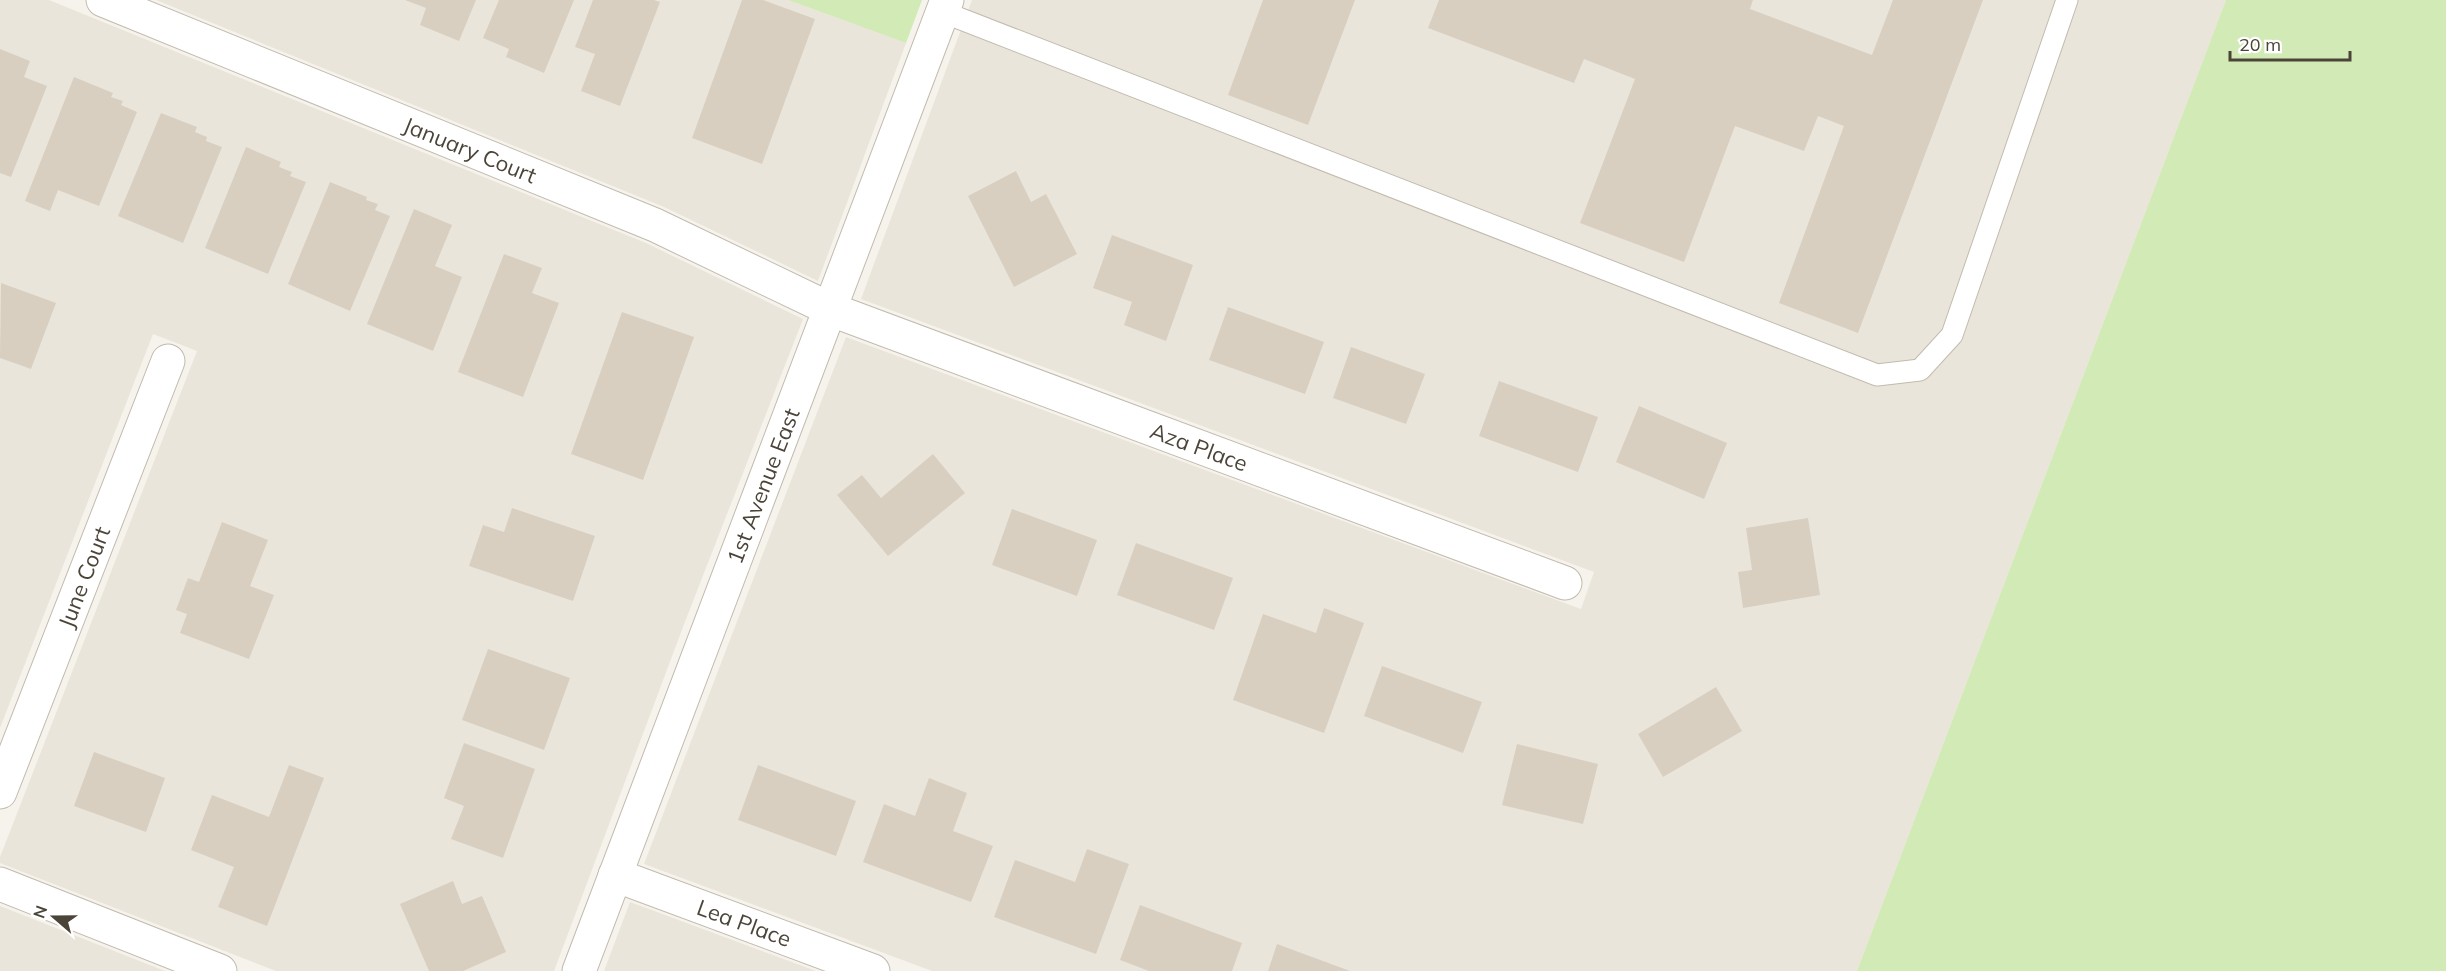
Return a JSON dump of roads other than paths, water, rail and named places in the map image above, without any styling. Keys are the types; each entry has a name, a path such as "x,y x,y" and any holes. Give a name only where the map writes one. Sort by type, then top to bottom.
{"street":[{"name":"January Court","path":"103,0 655,225 832,310"},
{"name":"1st Avenue East","path":"579,971 705,635 832,310 945,6"},
{"name":"Aza Place","path":"832,310 1565,583"},
{"name":"June Court","path":"0,792 168,361"},
{"name":"Lea Place","path":"615,875 873,971"},
{"path":"0,884 220,971"}],"lane":[{"path":"945,6 1877,375 1920,370 1952,335 2067,0"}]}
